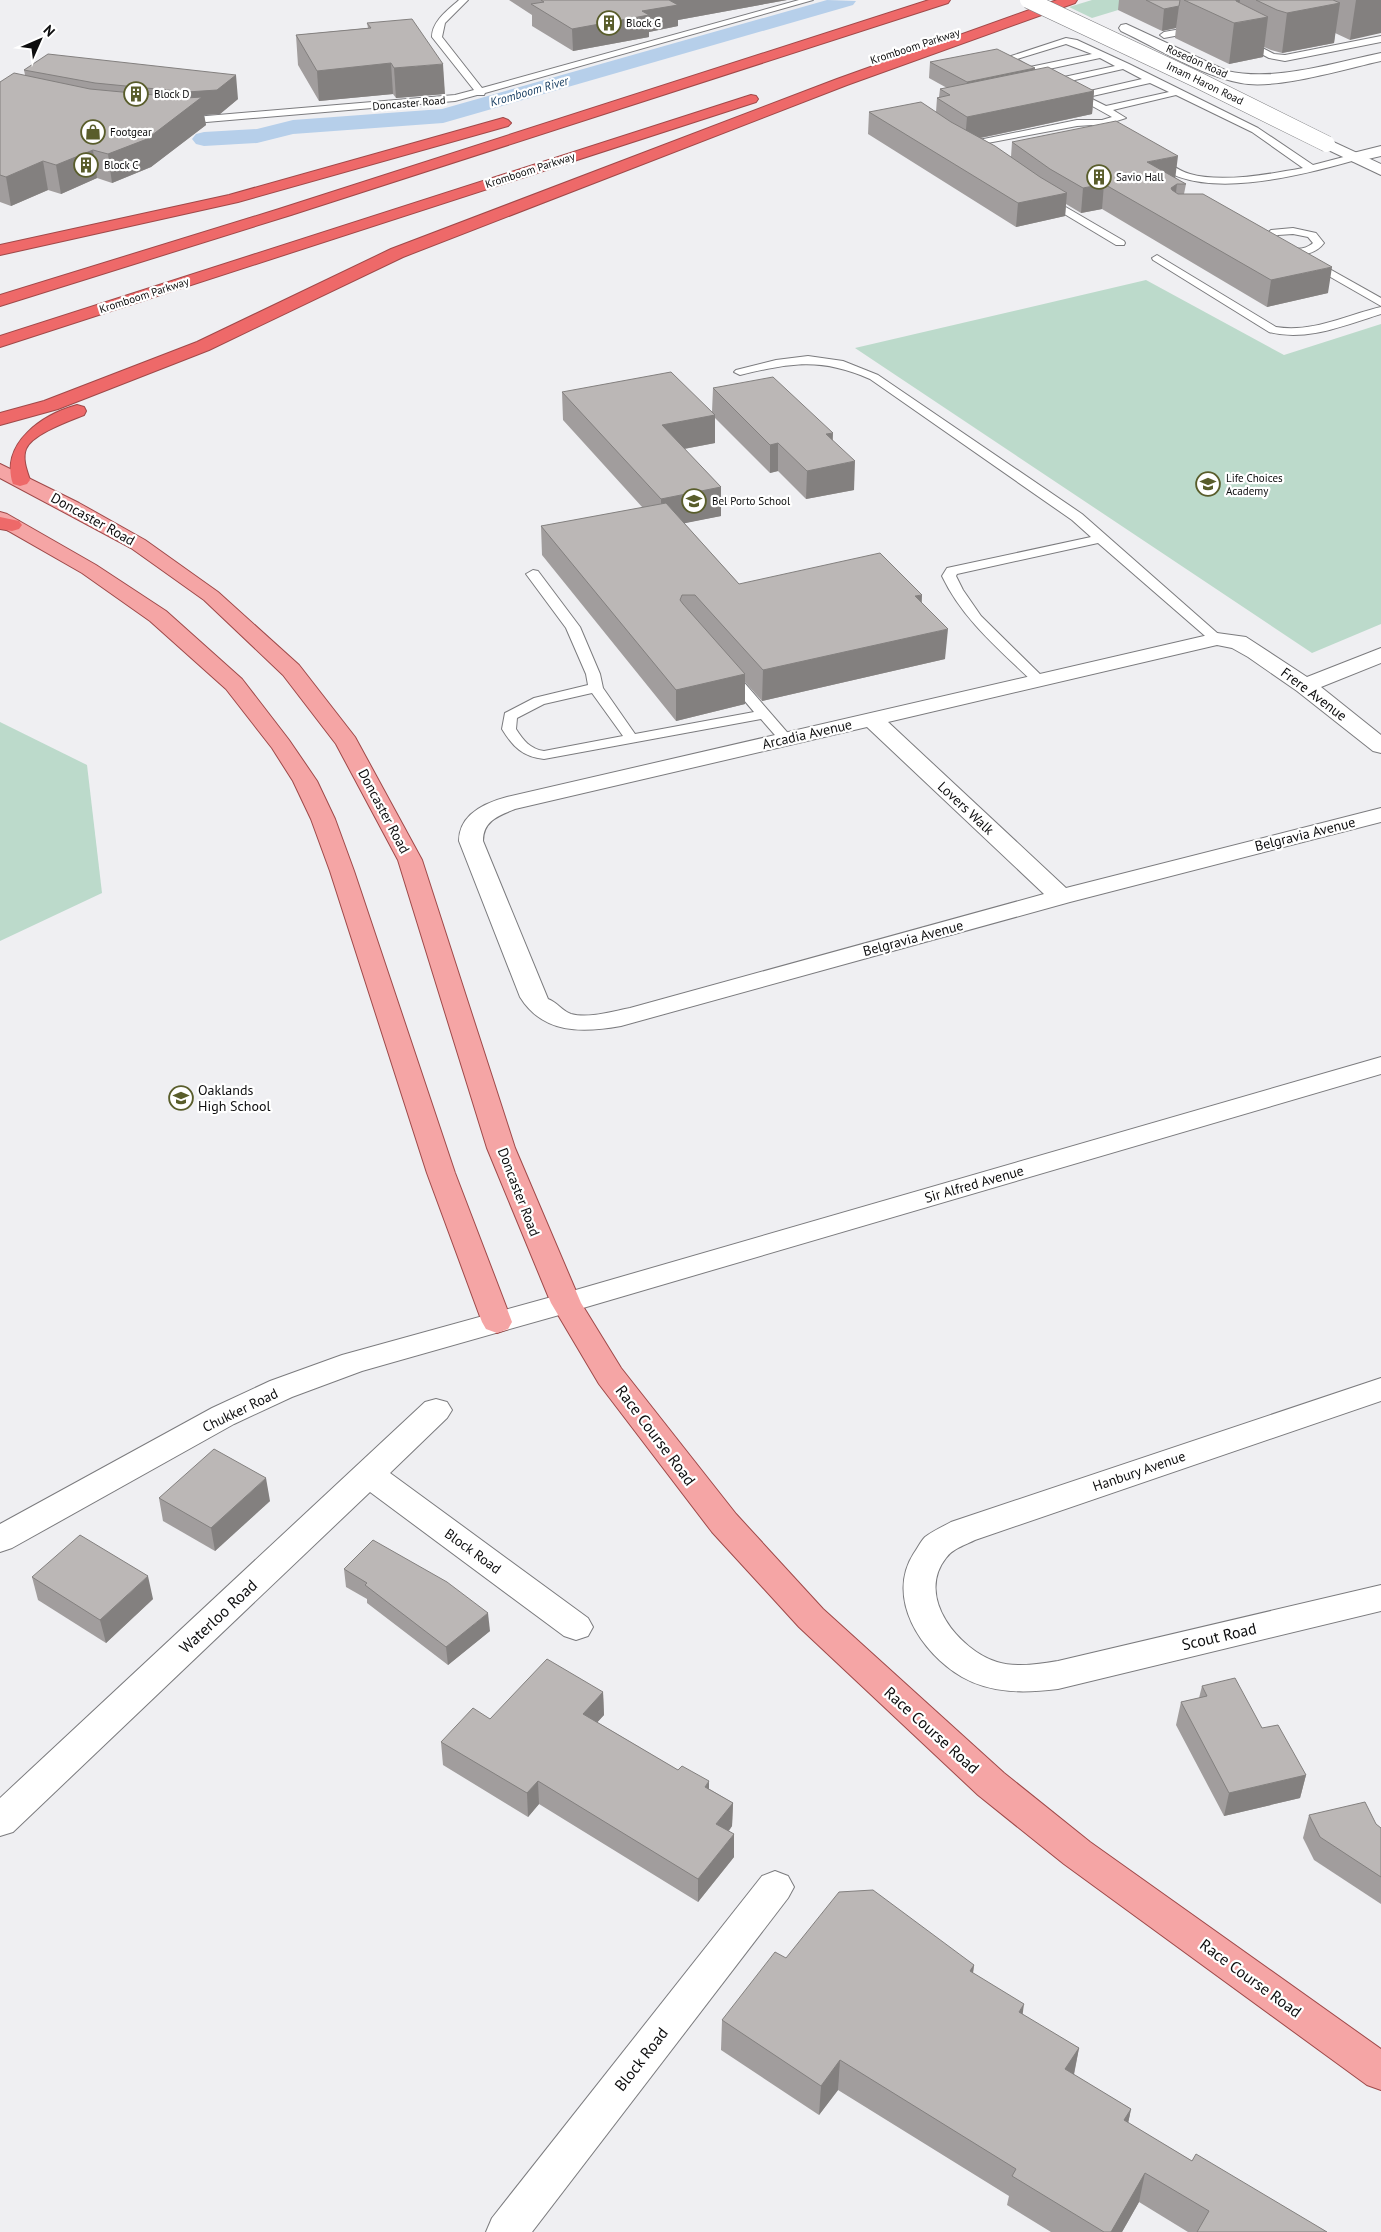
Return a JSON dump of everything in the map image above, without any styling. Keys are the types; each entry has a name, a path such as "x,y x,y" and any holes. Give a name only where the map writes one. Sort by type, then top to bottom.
{"highway":[{"path":"591,98 834,26 936,0"},
{"path":"0,301 285,212 943,0"},
{"name":"Kromboom Parkway","path":"0,342 1060,0"},
{"path":"20,480 14,455 18,446 29,435 203,346 406,249 842,82 1070,0"},
{"path":"0,250 232,199 516,119"},
{"path":"0,419 51,405 203,346"}],"main road":[{"name":"Doncaster Road","path":"0,470 138,544 211,596 291,670 347,742 410,860 501,1148 566,1303"},
{"path":"4,522 89,569 158,616 234,684 281,745 305,781 323,819 342,871 441,1173 497,1322"},
{"name":"Race Course Road","path":"566,1303 610,1376 724,1523 811,1618 991,1784 1076,1854 1381,2072"}],"street":[{"name":"Imam Haron Road","path":"1028,0 1198,80 1381,170"},
{"name":"Rosedon Road","path":"1126,28 1222,74 1243,78 1275,79 1381,57"},
{"path":"1360,62 1381,72"},
{"path":"1355,157 1381,151"},
{"name":"Arcadia Avenue","path":"502,919 471,841 470,833 472,827 492,811 507,804 1217,639 1231,640 1244,645"},
{"name":"Frere Avenue","path":"1244,645 1305,686 1381,746"},
{"path":"1305,686 1381,655"},
{"name":"Lovers Walk","path":"871,719 1061,897"},
{"name":"Belgravia Avenue","path":"502,919 533,997 538,1004 545,1006 562,1019 601,1021 638,1014 1061,897 1381,814"},
{"name":"Sir Alfred Avenue","path":"497,1322 1381,1065"},
{"name":"Chukker Road","path":"0,1539 223,1416 281,1389 353,1363 497,1322"},
{"name":"Hanbury Avenue","path":"919,1580 924,1563 934,1548 962,1531 1381,1389"},
{"name":"Waterloo Road","path":"0,1821 436,1410"},
{"name":"Block Road","path":"369,1474 576,1627"},
{"name":"Scout Road","path":"919,1580 919,1598 926,1619 939,1638 955,1654 974,1667 993,1675 1018,1679 1058,1675 1381,1598"},
{"name":"Block Road","path":"507,2232 775,1887"}],"lane":[{"path":"464,0 439,25 436,32 437,37 481,93"},
{"name":"Doncaster Road","path":"175,121 204,121 455,98 481,93 808,0"},
{"path":"1164,35 1212,26"},
{"path":"1332,37 1350,45"},
{"path":"1237,39 1280,58 1381,39"},
{"path":"978,154 959,144 1077,123 1099,122 1126,117 1079,96 1010,58 1068,41 1076,42 1256,130 1312,169"},
{"path":"1338,48 1357,56 1360,62"},
{"path":"1030,70 1102,55"},
{"path":"1041,88 1126,66"},
{"path":"1079,96 1153,79"},
{"path":"1105,109 1179,92"},
{"path":"1177,104 1194,100"},
{"path":"1099,122 1096,124 1097,126 1123,141 1101,143"},
{"path":"1146,153 1183,175 1195,178 1289,174 1355,157"},
{"path":"1036,192 1120,242"},
{"path":"1256,233 1269,235 1283,231 1304,232 1317,239 1319,243 1317,247 1292,251"},
{"path":"1269,235 1266,239 1273,246 1292,251 1381,303"},
{"path":"1157,258 1273,330 1289,334 1308,331 1381,310"},
{"path":"740,372 781,362 807,359 833,361 856,368 874,377 1077,517 1217,639"},
{"path":"1039,680 988,629 956,593 950,572 955,569 1101,538"},
{"path":"534,574 573,627 593,674 596,688 632,739"},
{"path":"720,664 786,739"},
{"path":"596,688 532,704 517,710 510,716 508,729 519,745 536,754 571,751 764,714"}],"green space":[{"path":"1092,0 1151,0 1092,18 1069,7"},
{"path":"1146,280 1284,355 1381,324 1381,624 1312,653 855,348"},
{"path":"0,722 87,765 102,893 0,941"}],"building":[{"path":"541,0 669,0 678,5 642,11 649,15 572,29 531,4 544,2"},
{"path":"1146,0 1180,0 1179,6 1164,9"},
{"path":"1184,0 1236,0 1268,17 1234,23"},
{"path":"1256,0 1333,0 1340,3 1287,13"},
{"path":"412,19 443,64 394,68 391,63 317,71 296,35 371,28 367,23"},
{"path":"997,49 1035,68 967,82 930,62"},
{"path":"48,54 236,75 217,90 187,92 95,83 24,70"},
{"path":"1048,67 1094,91 967,117 937,98 950,95 940,89"},
{"path":"14,73 90,89 186,98 202,97 147,139 108,154 93,150 56,165 43,161 6,177 0,175 0,82"},
{"path":"921,102 951,122 995,146 1067,193 1018,203 869,112"},
{"path":"1116,121 1178,156 1147,162 1186,184 1177,184 1171,188 1172,190 1178,194 1203,194 1332,267 1271,280 1104,184 1083,188 1050,169 1012,142"},
{"path":"671,372 715,415 662,425 721,487 661,499 562,392"},
{"path":"773,377 833,433 826,434 855,461 807,471 778,443 770,445 713,388"},
{"path":"666,503 739,584 880,553 922,595 915,596 948,629 763,670 695,595 682,595 680,600 683,604 745,674 676,690 541,526"},
{"path":"214,1449 266,1478 211,1528 159,1498"},
{"path":"80,1535 148,1576 100,1620 32,1577"},
{"path":"373,1540 447,1582 488,1613 446,1647 365,1585 367,1583 344,1569"},
{"path":"547,1659 603,1692 583,1714 678,1770 682,1766 709,1781 705,1787 733,1803 716,1824 734,1834 698,1879 538,1781 527,1793 441,1742 473,1708 490,1719"},
{"path":"1235,1678 1262,1728 1278,1725 1306,1775 1229,1793 1181,1702 1207,1696 1202,1686"},
{"path":"1365,1802 1376,1824 1381,1828 1381,1877 1320,1837 1309,1815"},
{"path":"873,1890 974,1965 970,1971 1024,2004 1019,2012 1079,2048 1065,2069 1131,2109 1124,2120 1192,2161 1196,2154 1327,2232 1197,2232 1209,2211 1145,2173 1111,2232 1104,2232 1012,2176 1016,2169 840,2060 821,2086 722,2020 775,1952 786,1958 839,1892"}],"waterway":[{"name":"Kromboom River","path":"204,139 257,136 293,127 443,116 846,1"}],"place":[{"name":"Block G","path":"609,23"},
{"name":"Block D","path":"136,94"},
{"name":"Footgear","path":"93,132"},
{"name":"Block C","path":"86,165"},
{"name":"Savio Hall","path":"1099,177"},
{"name":"Life Choices Academy","path":"1208,484"},
{"name":"Bel Porto School","path":"694,501"},
{"name":"Oaklands High School","path":"181,1098"}]}
